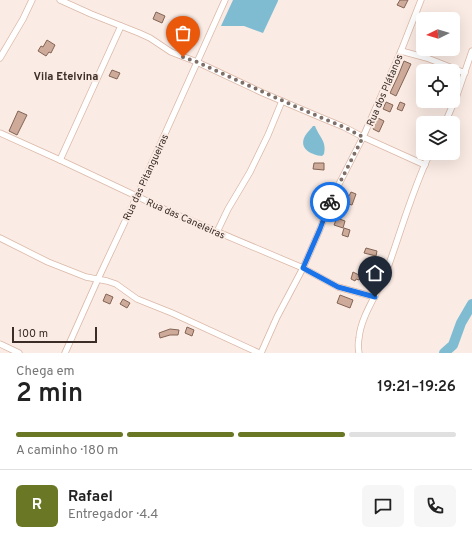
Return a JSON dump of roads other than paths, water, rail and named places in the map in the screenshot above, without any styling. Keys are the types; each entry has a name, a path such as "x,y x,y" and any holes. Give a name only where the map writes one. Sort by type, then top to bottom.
{"street":[{"path":"0,58 23,19 32,0"},
{"path":"60,0 150,38 171,52 197,62 425,164"},
{"name":"Rua das Pitangueiras","path":"66,353 98,279 225,0"},
{"name":"Rua dos Plátanos","path":"260,353 303,268 328,208 363,137 401,51 421,0"},
{"path":"60,160 121,26"},
{"path":"401,51 427,58 465,73"},
{"path":"448,116 472,51"},
{"path":"217,232 228,209 250,172 268,135 282,101"},
{"name":"Rua das Caneleiras","path":"0,133 168,211 303,268 338,287 375,297"},
{"path":"359,353 359,337 361,327 382,284 400,229 427,160"},
{"path":"0,238 48,262 86,276 116,284 137,299 172,313 260,353"},
{"path":"0,344 19,353"}],"water":[{"path":"233,0 278,1 263,33 244,26 221,26"},
{"path":"313,126 315,126 324,142 325,150 322,156 310,153 303,144 305,136"}],"waterway":[{"path":"444,353 453,345 461,323 472,304"}],"district":[{"name":"Vila Etelvina","path":"66,76"}]}
